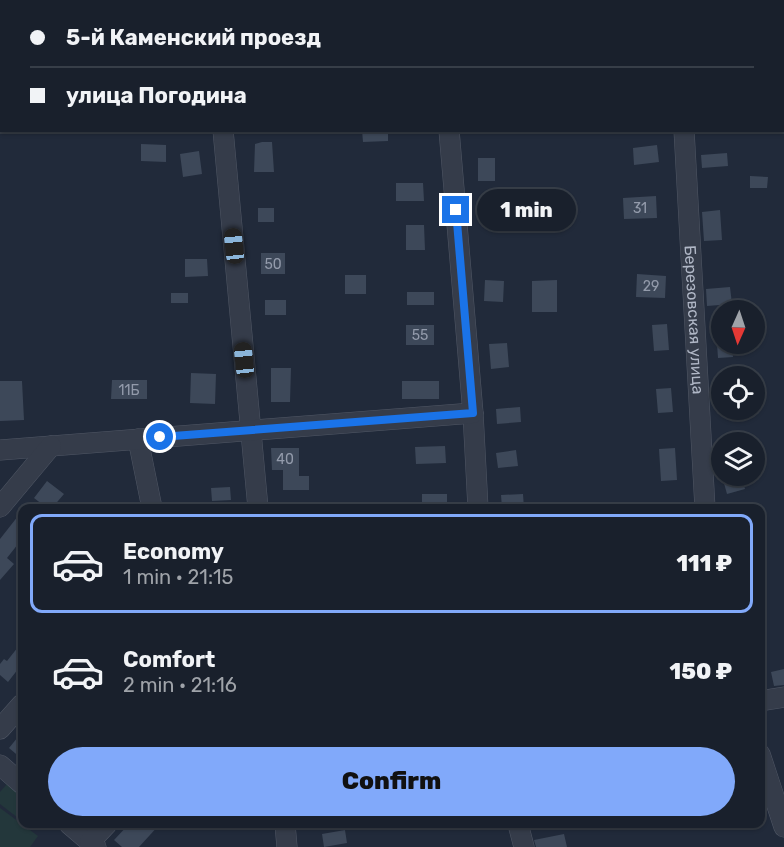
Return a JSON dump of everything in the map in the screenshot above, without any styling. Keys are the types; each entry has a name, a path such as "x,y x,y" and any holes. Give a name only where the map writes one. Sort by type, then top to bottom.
{"street":[{"path":"223,132 258,504"},
{"path":"449,132 473,413 478,504"},
{"name":"Березовская улица","path":"684,132 705,504"},
{"path":"0,450 473,413"},
{"path":"138,439 151,504"},
{"path":"0,507 51,446"},
{"path":"765,700 784,697"},
{"path":"0,729 18,709"},
{"path":"0,765 18,781"},
{"path":"765,769 784,827"},
{"path":"74,828 93,845 104,828"},
{"path":"285,828 287,847"},
{"path":"519,828 524,847"}],"green space":[{"path":"7,784 18,793 18,818 0,804 0,792"},
{"path":"0,808 18,821 18,828 27,828 38,836 30,847 0,847"}],"building":[{"path":"362,132 388,132 388,141 363,142"},
{"path":"272,142 274,172 254,172 255,144"},
{"path":"141,144 166,145 166,162 141,161"},
{"path":"657,145 659,162 634,165 633,148"},
{"path":"199,151 202,174 183,177 180,154"},
{"path":"727,153 728,166 702,168 701,155"},
{"path":"478,158 495,158 495,181 478,181"},
{"path":"750,176 768,177 767,188 750,188"},
{"path":"396,183 423,183 424,201 396,201"},
{"path":"656,196 657,218 624,219 623,198"},
{"path":"258,208 274,208 274,222 258,222"},
{"path":"720,210 722,240 704,241 702,212"},
{"path":"406,225 424,225 425,250 406,250"},
{"path":"261,253 285,253 285,274 261,274"},
{"path":"185,259 207,259 208,276 185,277"},
{"path":"637,274 666,276 665,298 636,297"},
{"path":"345,275 366,275 366,294 345,294"},
{"path":"485,280 504,281 503,302 484,301"},
{"path":"557,280 557,312 532,312 532,281"},
{"path":"730,287 732,300 711,300 711,306 707,306 706,289"},
{"path":"407,292 434,292 434,305 407,305"},
{"path":"171,293 188,293 188,303 171,303"},
{"path":"265,300 286,300 286,315 265,315"},
{"path":"667,324 669,350 654,351 652,325"},
{"path":"406,325 434,325 434,345 406,345"},
{"path":"507,343 509,367 491,369 489,344"},
{"path":"718,354 733,354 733,357 718,358"},
{"path":"271,368 291,368 290,402 271,402"},
{"path":"191,373 216,374 215,404 190,403"},
{"path":"112,380 147,380 147,399 111,399"},
{"path":"0,381 22,381 24,420 0,421"},
{"path":"402,381 439,381 439,399 402,399"},
{"path":"671,388 673,412 658,413 656,389"},
{"path":"520,407 521,422 497,424 496,409"},
{"path":"445,446 446,463 416,464 415,447"},
{"path":"271,448 299,448 299,476 309,476 309,490 283,490 283,470 272,470"},
{"path":"675,448 677,480 661,481 659,449"},
{"path":"516,450 518,466 498,468 496,453"},
{"path":"47,481 64,494 55,504 42,504 34,498"},
{"path":"725,486 744,486 745,489 727,494"},
{"path":"230,487 231,500 212,501 211,488"},
{"path":"422,494 447,494 447,504 422,504"},
{"path":"523,494 524,504 502,504 501,495"},
{"path":"18,516 18,544 7,558 14,564 0,580 0,539"},
{"path":"18,647 18,669 8,682 0,675 0,664 4,659 7,661"},
{"path":"784,669 784,685 774,686 771,672"},
{"path":"18,737 18,756 9,748"},
{"path":"125,828 156,828 139,847 122,847 114,840"},
{"path":"345,830 347,843 324,847 322,834"},
{"path":"564,834 567,847 536,847 534,840"}],"route":[{"path":"160,437 473,413 456,210"}]}
